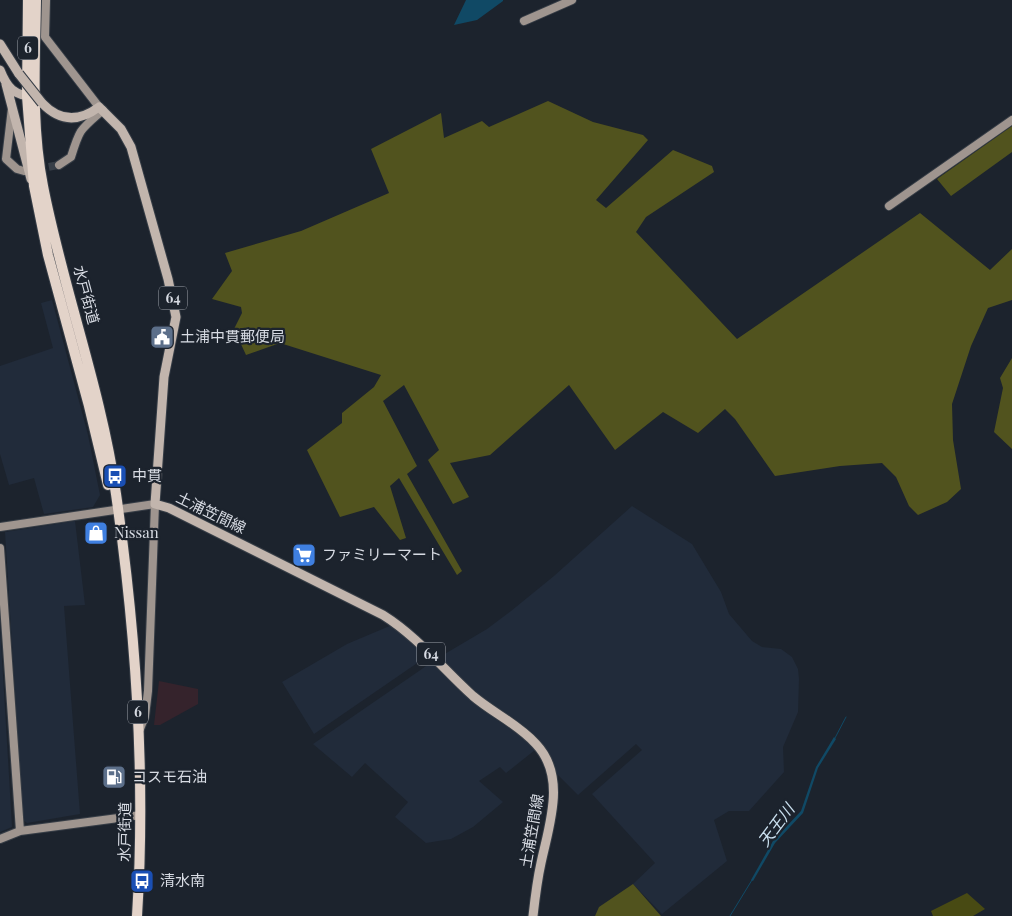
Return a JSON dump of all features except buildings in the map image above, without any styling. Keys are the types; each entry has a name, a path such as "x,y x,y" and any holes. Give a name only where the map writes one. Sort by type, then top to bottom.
{"highway":[{"name":"6","path":"28,0 35,98"},
{"name":"6","path":"35,98 36,0"},
{"name":"水戸街道","path":"35,98 34,186 48,255 89,406 110,496 117,509"},
{"name":"水戸街道","path":"35,98 43,184 98,403 116,495 132,636 139,730 141,815 137,916"}],"main road":[{"path":"0,44 35,98 56,115 68,118 84,116 101,109"},
{"path":"0,70 12,104 27,166 34,186"},
{"path":"6,84 13,92 35,98"},
{"name":"土浦笠間線","path":"101,109 122,128 130,147 175,308 175,326 166,366 161,406 155,504 168,508 350,597 391,620 412,636 475,698 537,744 549,764 554,786 552,810 539,871 533,916"}],"street":[{"path":"46,0 45,37 101,109 81,129 74,141 71,157 59,165"},
{"path":"524,21 572,0"},
{"path":"12,104 6,152 11,165 24,171"},
{"path":"889,206 1012,120"},
{"path":"0,527 155,504 148,691 145,716 139,730"},
{"path":"0,548 20,831"},
{"path":"0,839 20,831 141,815"}],"shaded area":[{"path":"548,101 593,122 643,135 648,140 596,200 606,208 673,150 712,166 714,172 646,217 636,232 737,339 920,213 990,270 1012,249 1012,300 988,308 971,346 952,404 953,440 961,489 947,502 918,515 909,506 896,477 882,463 840,466 775,476 735,419 725,409 698,433 663,412 615,450 569,385 490,455 450,463 469,497 453,504 428,460 439,450 404,385 383,401 417,466 407,474 462,571 457,575 399,478 390,486 406,538 400,540 374,507 340,517 307,450 342,423 342,413 374,387 381,375 280,343 246,355 234,329 242,313 241,307 212,299 232,271 225,253 301,231 389,193 371,149 441,113 444,138 482,121 489,127"},
{"path":"1012,126 1012,152 951,196 937,179"},
{"path":"52,300 88,435 100,495 93,507 44,514 34,478 9,485 0,454 0,366 53,348 41,303"},
{"path":"1012,358 1012,449 994,432 1003,388 1000,378"},
{"path":"632,506 692,544 721,592 729,614 752,641 762,647 781,649 792,657 798,669 799,679 798,712 783,747 784,772 749,811 729,811 714,820 727,861 662,914 633,884 655,863 592,794 642,750 636,744 578,795 553,770 546,750 532,735 490,707 441,659 443,655 487,629 511,611 554,576"},
{"path":"75,521 85,605 64,606 80,814 27,823 23,820 5,532"},
{"path":"0,624 12,827 0,832"},
{"path":"392,625 426,657 314,734 282,682 347,644"},
{"path":"432,662 500,722 523,737 535,750 506,773 500,767 479,781 503,802 473,827 451,839 426,843 395,817 408,802 365,763 352,777 313,744"},
{"path":"159,681 198,689 198,704 160,725 154,725"},
{"path":"633,884 661,916 595,916 599,907"},
{"path":"967,893 985,909 973,916 933,916 931,911"}],"water":[{"path":"466,0 503,1 477,20 454,25"},
{"path":"834,737 836,739 818,768 803,813 775,843 753,881 751,880 773,841 801,811 816,767"}],"waterway":[{"name":"天王川","path":"835,738 846,717"},
{"name":"天王川","path":"730,916 752,880"}],"tunnel":[{"path":"37,169 59,165"}],"place":[{"name":"土浦中貫郵便局","path":"162,337"},
{"name":"中貫","path":"115,476"},
{"name":"Nissan","path":"96,533"},
{"name":"ファミリーマート","path":"304,555"},
{"name":"コスモ石油","path":"114,777"},
{"name":"清水南","path":"142,881"}]}
